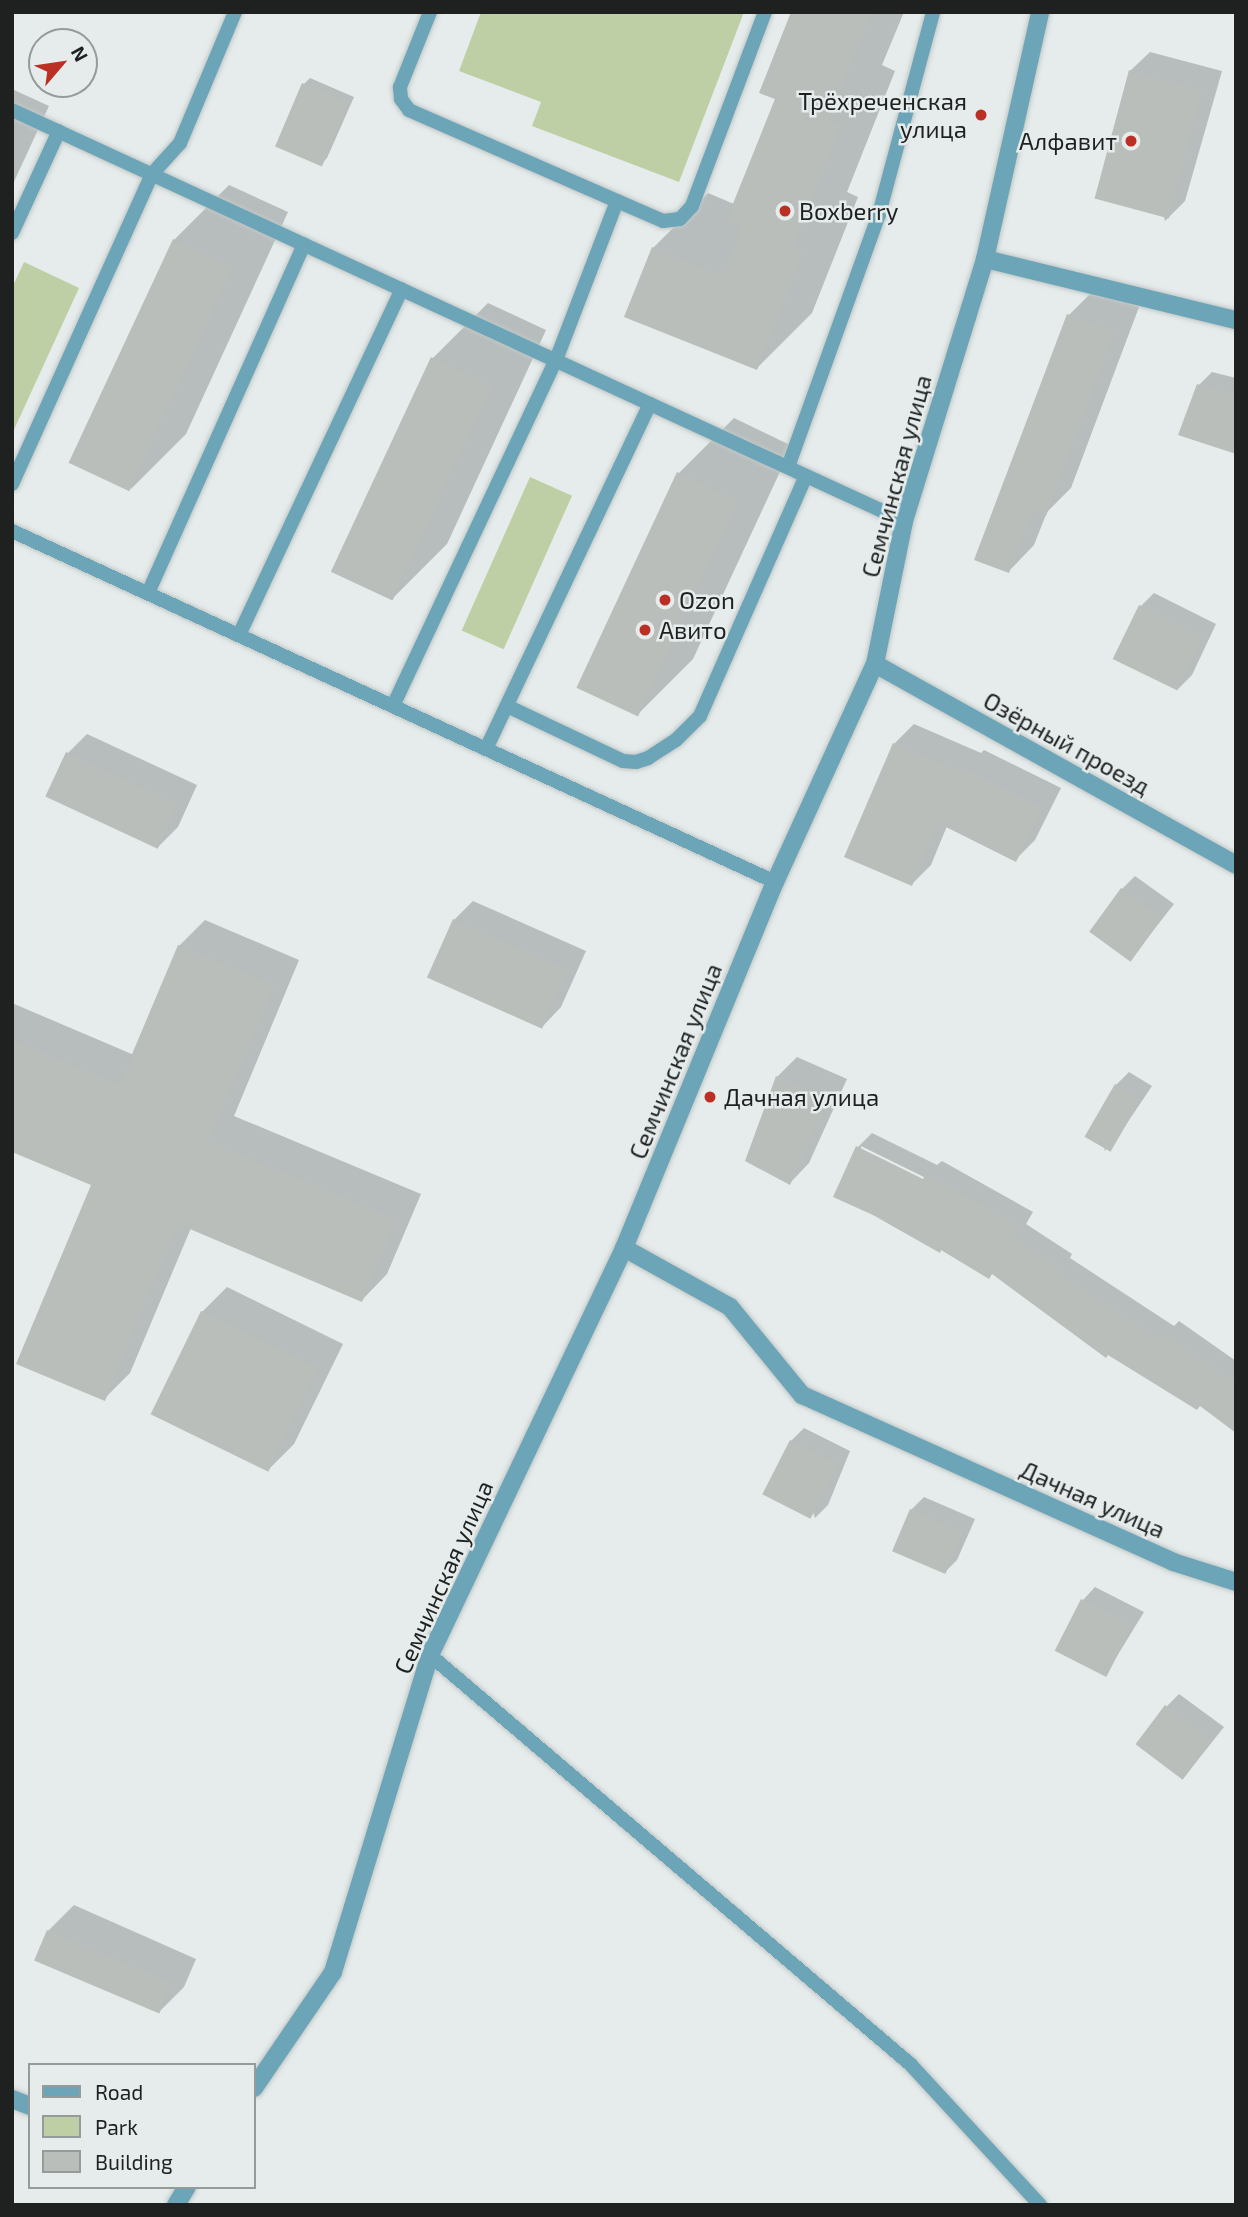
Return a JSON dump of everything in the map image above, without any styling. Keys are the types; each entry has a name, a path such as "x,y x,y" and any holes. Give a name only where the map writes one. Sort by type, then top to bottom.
{"street":[{"name":"Семчинская улица","path":"256,2085 333,1972 430,1655 624,1248 775,882 875,664 904,521 985,259 1040,12"},
{"path":"985,259 1236,320"},
{"name":"Озёрный проезд","path":"875,664 1236,865"},
{"name":"Дачная улица","path":"624,1248 730,1307 802,1395 1173,1562 1236,1582"},
{"path":"176,2205 186,2189"}],"lane":[{"path":"12,484 152,174 180,143 235,12"},
{"path":"430,12 401,87 401,99 409,110 663,221 680,219 692,206 765,12"},
{"path":"788,467 879,214 933,12"},
{"path":"12,110 904,521"},
{"path":"12,233 59,131"},
{"path":"393,706 555,360 617,201"},
{"path":"148,593 304,244"},
{"path":"239,635 402,289"},
{"path":"486,749 650,404"},
{"path":"507,706 623,761 636,762 648,758 677,740 700,716 806,476"},
{"path":"12,531 775,882"},
{"path":"430,1655 910,2064 1040,2205"}],"green space":[{"path":"481,12 744,12 679,182 532,126 541,102 459,71"},
{"path":"24,262 79,288 12,434 12,288"},
{"path":"530,477 572,496 504,649 462,630"}],"building":[{"path":"791,12 872,12 828,121 841,126 793,248 804,252 757,370 624,317 652,247 723,276 742,227 726,221 775,99 759,93"},
{"path":"1129,70 1203,90 1169,218 1095,198"},
{"path":"302,83 349,103 322,166 275,147"},
{"path":"173,239 234,267 129,491 69,463"},
{"path":"1067,314 1115,332 1046,516 1033,511 1009,573 974,560"},
{"path":"431,357 493,386 392,601 331,572"},
{"path":"1197,384 1236,394 1236,454 1178,435"},
{"path":"677,472 739,501 638,716 576,688"},
{"path":"1139,605 1204,637 1177,690 1113,659"},
{"path":"893,743 962,772 963,768 1043,808 1016,862 938,823 912,886 844,857"},
{"path":"66,752 178,804 158,849 45,796"},
{"path":"1121,888 1162,918 1131,962 1089,932"},
{"path":"453,919 568,970 542,1029 427,977"},
{"path":"178,945 275,985 209,1141 397,1220 362,1302 178,1224 105,1401 16,1364 91,1185 12,1152 12,1039 119,1085"},
{"path":"776,1076 829,1099 790,1185 745,1161"},
{"path":"1115,1084 1141,1099 1110,1152 1084,1137"},
{"path":"856,1146 923,1179 926,1174 1020,1226 1013,1238 1060,1269 1057,1273 1160,1340 1164,1334 1236,1384 1236,1433 1200,1406 1197,1410 1108,1355 1106,1358 992,1274 989,1279 941,1250 940,1253 873,1215 833,1197"},
{"path":"201,1311 319,1368 268,1472 151,1414"},
{"path":"790,1440 838,1465 810,1519 762,1494"},
{"path":"910,1509 963,1532 945,1574 892,1551"},
{"path":"1081,1599 1133,1625 1106,1677 1055,1651"},
{"path":"1165,1705 1212,1741 1183,1780 1136,1744"},
{"path":"47,1930 172,1983 159,2014 34,1960"}],"place":[{"name":"Трёхреченская улица","path":"981,115"},
{"name":"Алфавит","path":"1131,141"},
{"name":"Boxberry","path":"785,211"},
{"name":"Ozon","path":"665,600"},
{"name":"Авито","path":"645,630"},
{"name":"Дачная улица","path":"710,1097"}]}
